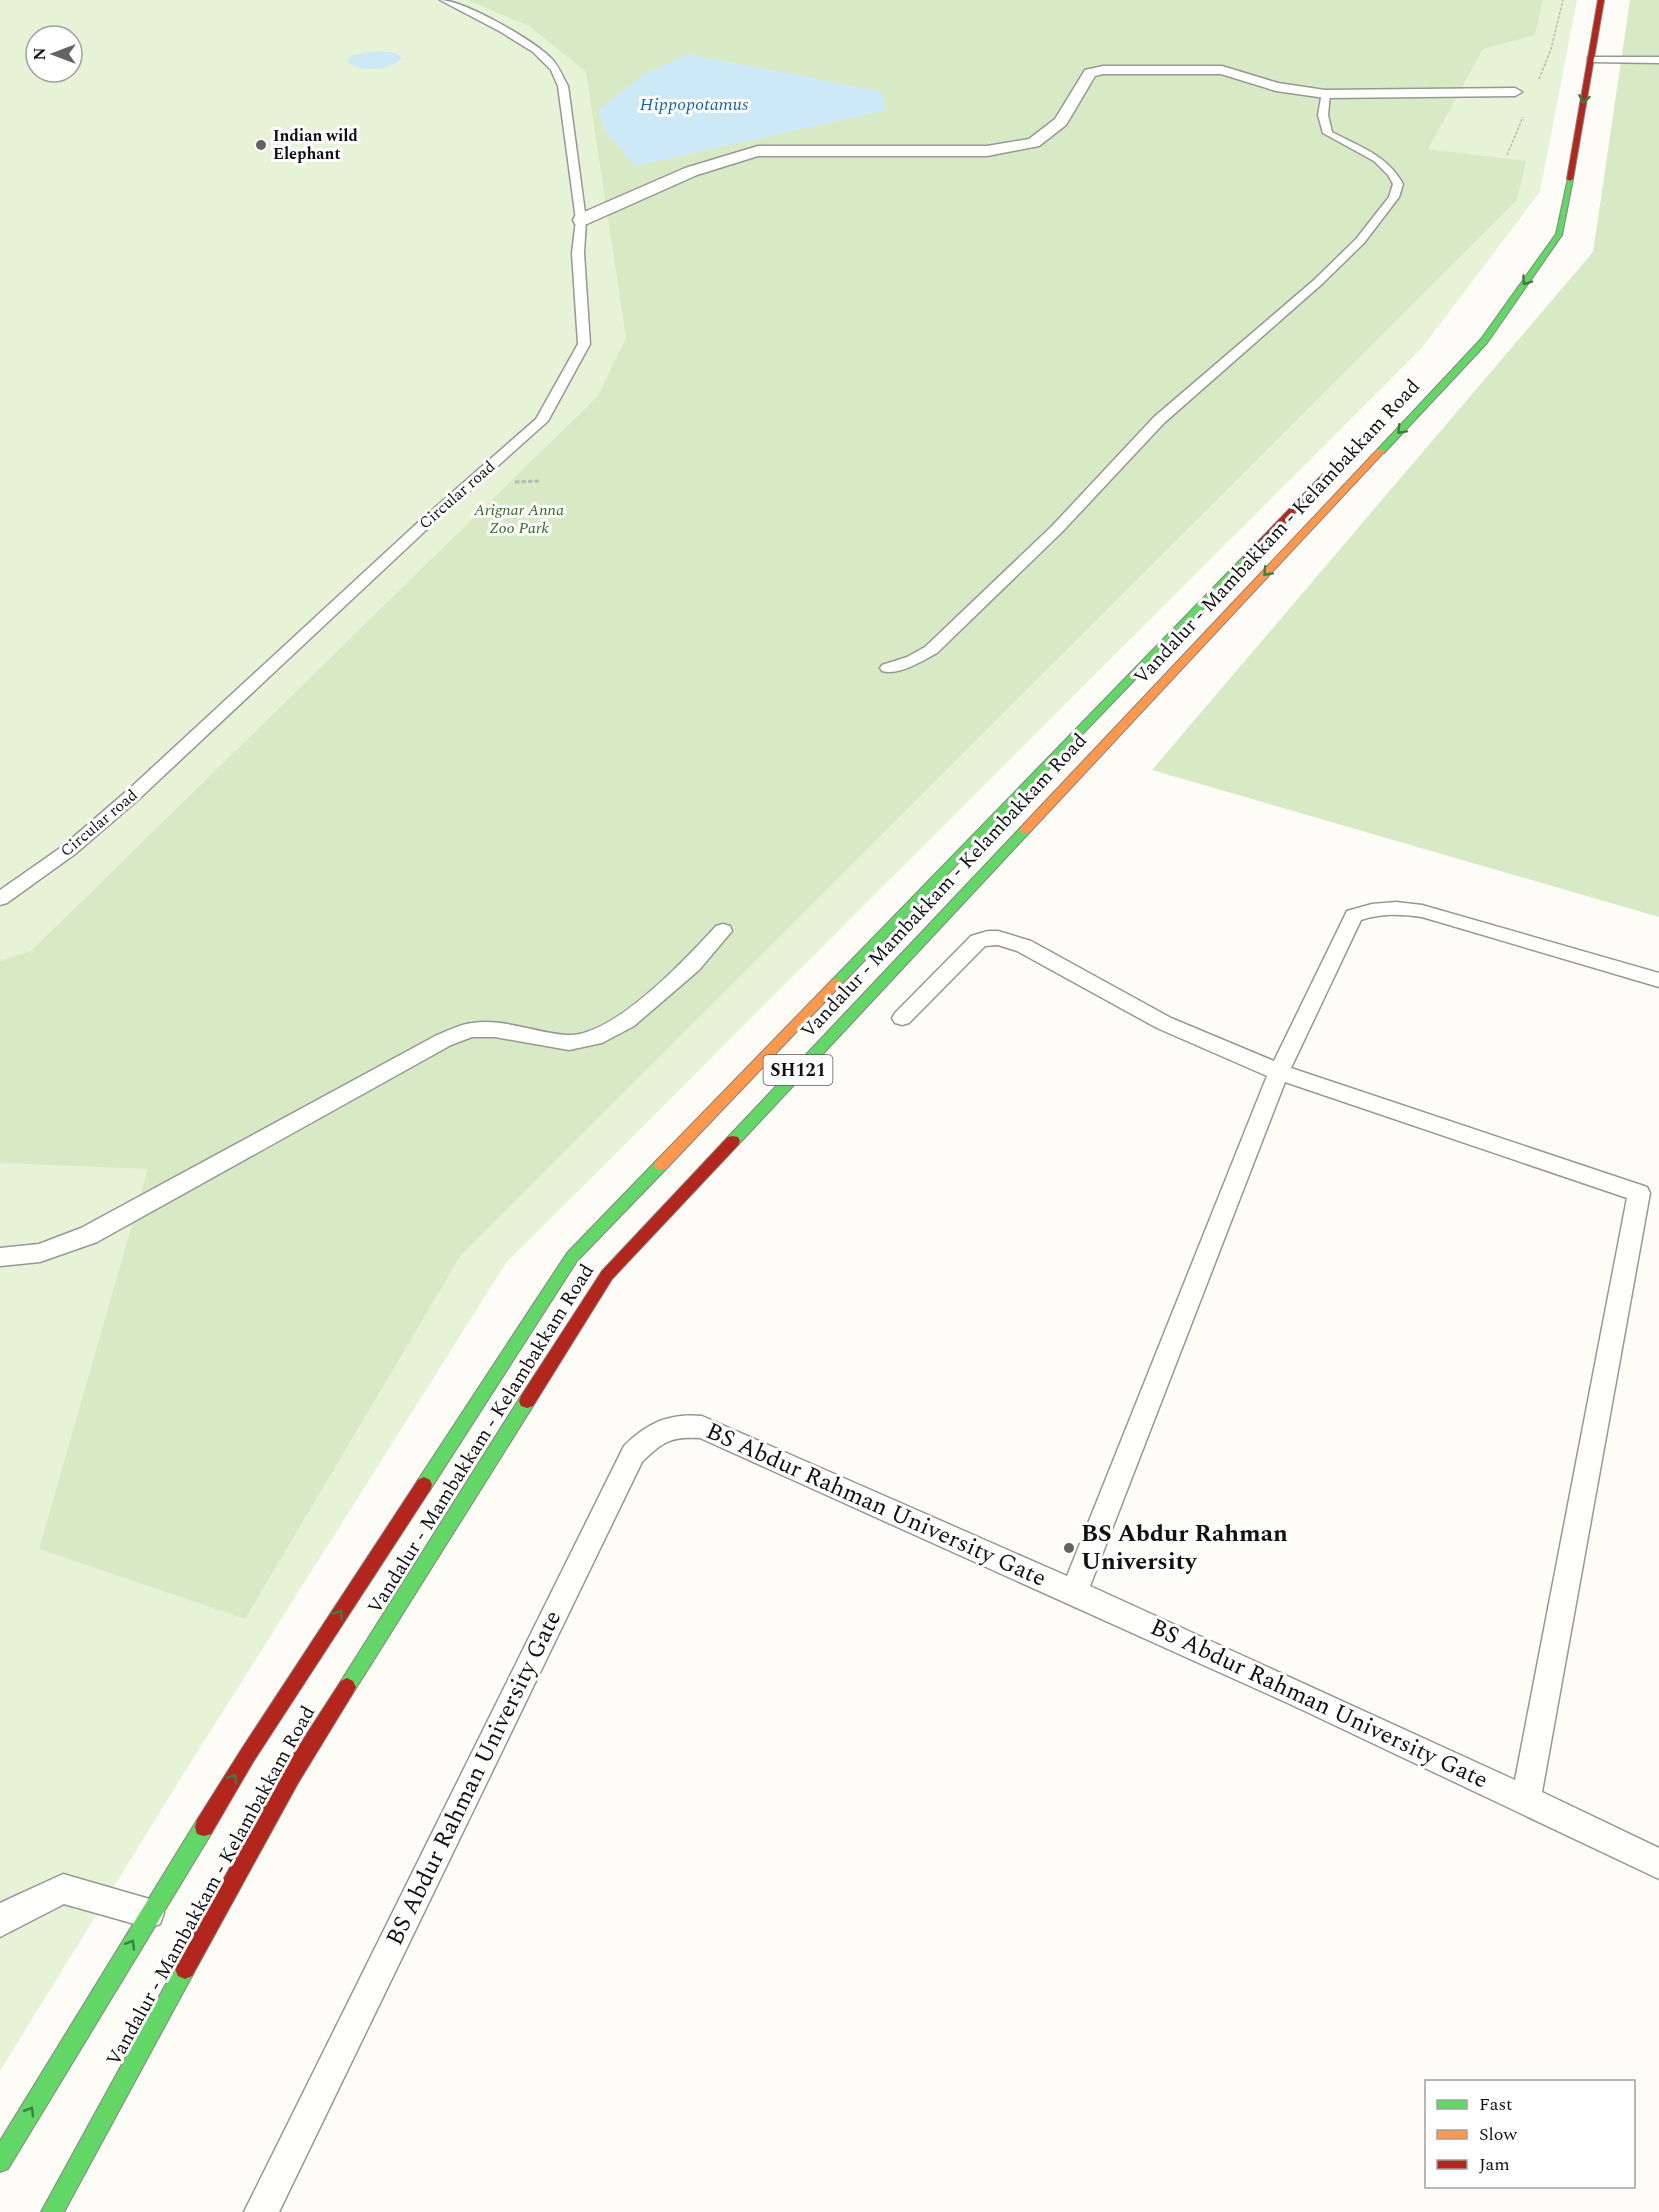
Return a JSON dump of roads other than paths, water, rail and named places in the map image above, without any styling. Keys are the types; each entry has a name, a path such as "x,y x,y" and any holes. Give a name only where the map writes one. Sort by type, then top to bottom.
{"main road":[{"name":"Vandalur - Mambakkam - Kelambakkam Road","path":"52,2212 291,1776 607,1275 1478,340 1560,234 1601,0"},
{"name":"Vandalur - Mambakkam - Kelambakkam Road","path":"0,2161 149,1913 247,1756 572,1257 1336,465"}],"street":[{"path":"581,220 647,190 734,157 758,151 987,151 1034,143 1061,122 1090,73 1103,70 1222,70 1276,87 1325,94 1515,92"}],"lane":[{"name":"Circular road","path":"0,899 69,850 134,794 419,529 541,421 584,344 578,253 581,220 562,86 555,68 543,56 517,40 444,0"},
{"path":"1591,59 1659,60"},
{"path":"888,668 913,660 931,650 1057,529 1159,420 1335,266 1360,241 1394,197 1398,184 1394,174 1385,164 1328,134 1323,116 1325,94"},
{"path":"1074,1592 1279,1072 1354,916 1390,906 1422,911 1659,980"},
{"path":"0,1257 40,1253 89,1235 444,1040 462,1033 471,1030 495,1030 569,1043 595,1038 627,1021 692,965 723,932"},
{"path":"902,1018 978,941 998,938 1024,946 1164,1023 1279,1072 1649,1197 1526,1799"},
{"name":"BS Abdur Rahman University Gate","path":"261,2212 633,1454 650,1436 660,1430 680,1425 702,1427 1074,1592 1526,1799 1659,1864"},
{"path":"4,1915 63,1889 149,1913"}],"water":[{"path":"377,51 395,53 402,58 390,66 374,69 352,65 347,61 353,55"},
{"name":"Hippopotamus","path":"689,54 882,92 886,110 635,166 605,131 598,110 646,73"}],"place":[{"name":"Indian wild Elephant","path":"261,145"},
{"name":"BS Abdur Rahman University","path":"1069,1548"}],"park label":[{"name":"Arignar Anna Zoo Park","path":"519,519"}]}
